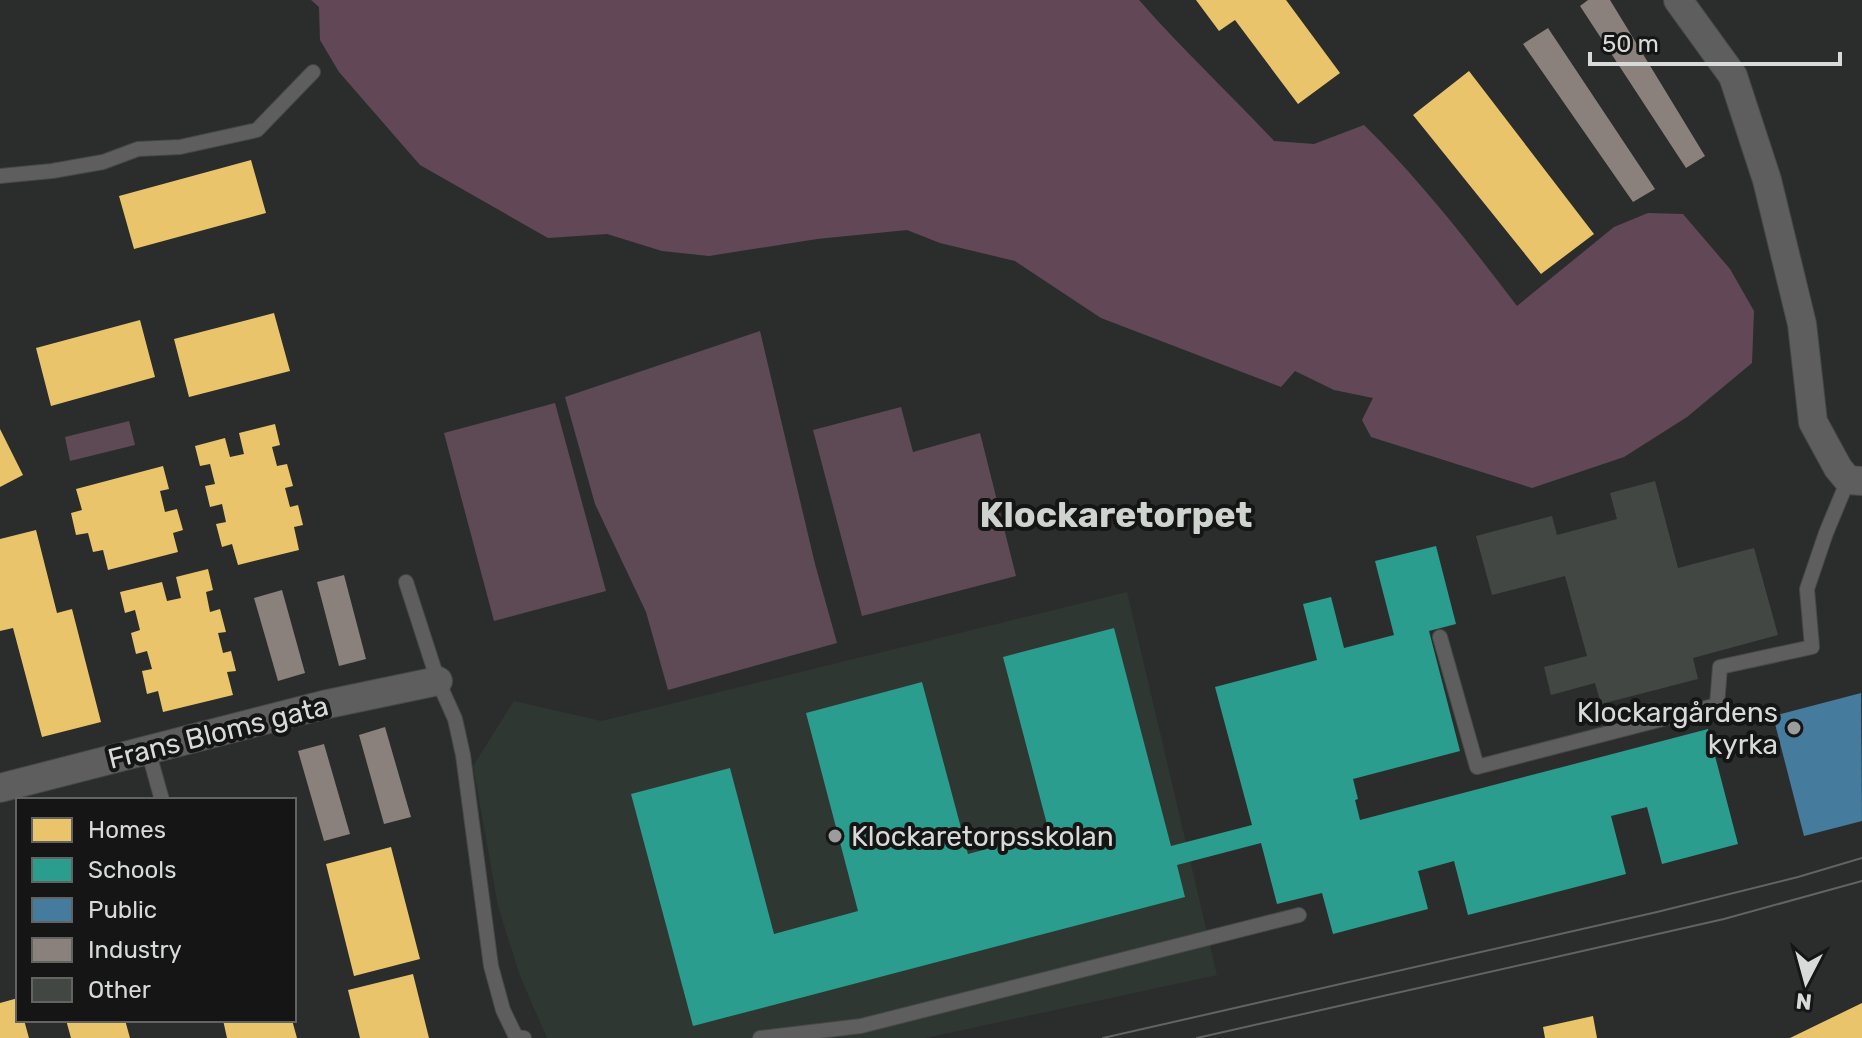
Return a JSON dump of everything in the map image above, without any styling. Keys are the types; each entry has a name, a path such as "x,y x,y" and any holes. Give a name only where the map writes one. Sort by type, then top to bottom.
{"street":[{"path":"1678,0 1733,76 1767,180 1802,324 1813,422 1838,468 1855,481"},
{"name":"Frans Bloms gata","path":"0,788 323,705 438,681"}],"lane":[{"path":"0,176 64,169 103,162 138,149 180,147 257,130 313,72"},
{"path":"1440,637 1477,767 1717,705 1720,667 1812,647 1807,589 1826,533 1855,481"},
{"path":"406,582 438,681 455,719 463,755 491,966 503,1010 516,1037 524,1038"},
{"path":"148,750 161,798"},
{"path":"760,1038 861,1026 1299,915"}],"shaded area":[{"path":"311,0 1139,0 1274,141 1314,144 1364,125 1424,190 1517,306 1614,227 1648,213 1683,214 1730,269 1754,311 1752,363 1687,417 1624,457 1532,488 1371,437 1362,420 1373,398 1334,390 1295,371 1281,387 1101,318 1015,261 940,243 907,230 817,239 709,256 662,251 607,234 548,238 420,165 339,72 320,40 319,7"},
{"path":"760,331 815,564 837,643 668,690 646,612 595,504 565,397"},
{"path":"555,403 606,591 494,621 444,433"},
{"path":"901,407 913,452 980,433 1016,576 862,616 813,430"},
{"path":"129,421 135,445 70,461 65,437"},
{"name":"Klockaretorpsskolan","path":"1127,592 1217,975 926,1038 547,1038 520,976 498,906 473,766 514,701 601,721"}],"building: Homes":[{"path":"1196,0 1286,0 1340,73 1298,104 1235,20 1219,31"},
{"path":"1469,71 1594,234 1541,274 1413,115"},
{"path":"251,160 266,213 134,249 119,196"},
{"path":"274,313 290,371 189,397 174,339"},
{"path":"140,320 155,377 51,406 36,348"},
{"path":"275,424 280,445 272,447 277,466 287,464 293,486 285,488 290,507 298,505 303,525 294,527 299,550 238,565 232,544 222,547 216,524 226,522 222,504 210,507 205,486 215,484 210,464 200,466 195,446 225,438 230,457 244,454 239,433"},
{"path":"0,429 23,475 0,487"},
{"path":"163,466 169,489 160,491 165,512 177,509 183,530 173,533 178,552 108,570 103,550 93,552 88,533 76,535 71,513 82,510 76,489"},
{"path":"36,530 57,613 72,609 101,722 42,737 13,628 0,631 0,539"},
{"path":"208,569 213,590 206,592 210,612 220,609 226,632 218,633 223,653 231,651 236,671 227,672 233,695 163,712 158,691 147,694 142,671 152,669 147,651 136,654 131,633 140,630 135,610 125,613 120,592 162,582 167,601 181,598 176,577"},
{"path":"391,847 420,959 354,976 326,864"},
{"path":"413,974 429,1038 360,1038 348,990"},
{"path":"16,999 16,1022 25,1022 29,1038 0,1038 0,1003"},
{"path":"1862,1003 1862,1038 1790,1038"},
{"path":"1593,1016 1597,1038 1545,1038 1543,1027"},
{"path":"67,1022 126,1022 130,1038 71,1038"},
{"path":"223,1022 293,1022 297,1038 227,1038"}],"building: Schools":[{"path":"1436,546 1456,624 1429,631 1460,751 1353,779 1360,820 1708,729 1738,844 1662,864 1647,807 1611,816 1626,874 1468,915 1454,861 1418,871 1428,909 1333,934 1322,893 1277,904 1261,843 1177,865 1185,897 693,1026 631,794 730,768 774,934 858,911 806,713 922,682 968,854 1049,832 1003,657 1114,628 1171,846 1252,825 1215,687 1317,660 1303,604 1331,597 1344,648 1394,635 1375,561"}],"building: Public":[{"path":"1861,693 1862,821 1804,836 1773,716"}],"building: Industry":[{"path":"1588,0 1610,0 1705,156 1686,168 1580,6"},
{"path":"1548,28 1655,189 1633,202 1523,44"},
{"path":"344,575 366,659 339,666 317,582"},
{"path":"282,590 305,673 278,681 254,598"},
{"path":"385,727 411,817 384,824 359,735"},
{"path":"324,744 350,834 324,841 298,751"}],"building: Other":[{"path":"1655,481 1678,568 1754,548 1778,635 1693,658 1698,679 1601,704 1595,683 1551,695 1544,667 1587,656 1565,576 1492,595 1476,536 1552,516 1557,535 1617,519 1610,493"}],"tram line":[{"path":"1103,1038 1657,912 1862,858"},
{"path":"1197,1038 1724,919 1862,881"}],"place":[{"name":"Klockargårdens kyrka","path":"1794,728"},
{"name":"Klockaretorpsskolan","path":"835,836"}],"district":[{"name":"Klockaretorpet","path":"1116,514"}]}
